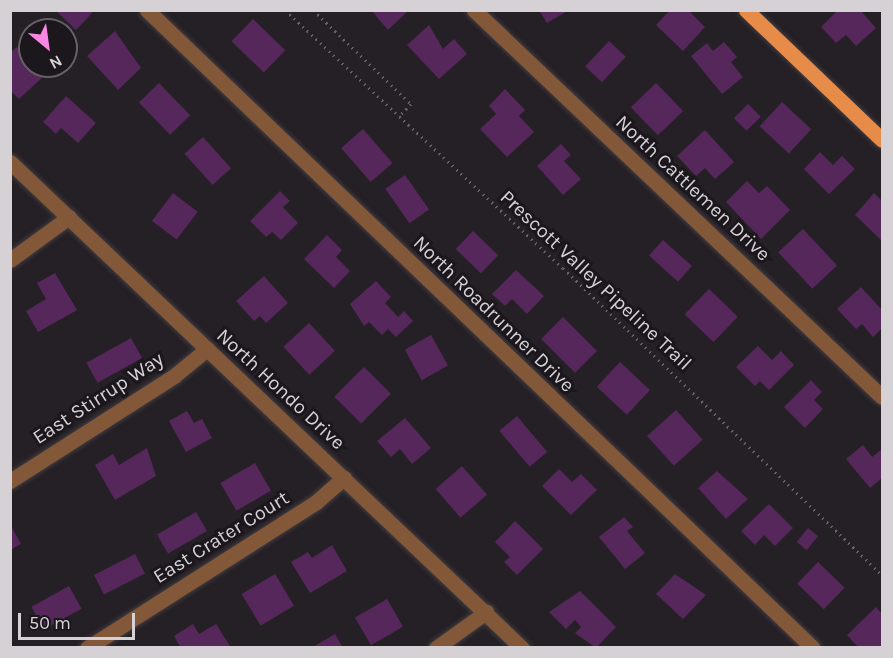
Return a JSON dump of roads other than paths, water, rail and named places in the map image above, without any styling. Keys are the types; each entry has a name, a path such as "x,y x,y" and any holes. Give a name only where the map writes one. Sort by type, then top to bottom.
{"main road":[{"path":"746,10 882,140"}],"street":[{"name":"North Roadrunner Drive","path":"147,10 813,648"},
{"name":"North Cattlemen Drive","path":"474,10 882,397"},
{"name":"North Hondo Drive","path":"10,162 522,648"},
{"path":"10,260 69,217"},
{"name":"East Stirrup Way","path":"10,481 174,376 207,349"},
{"name":"East Crater Court","path":"87,648 316,502 344,478"},
{"path":"436,648 486,612"}]}
